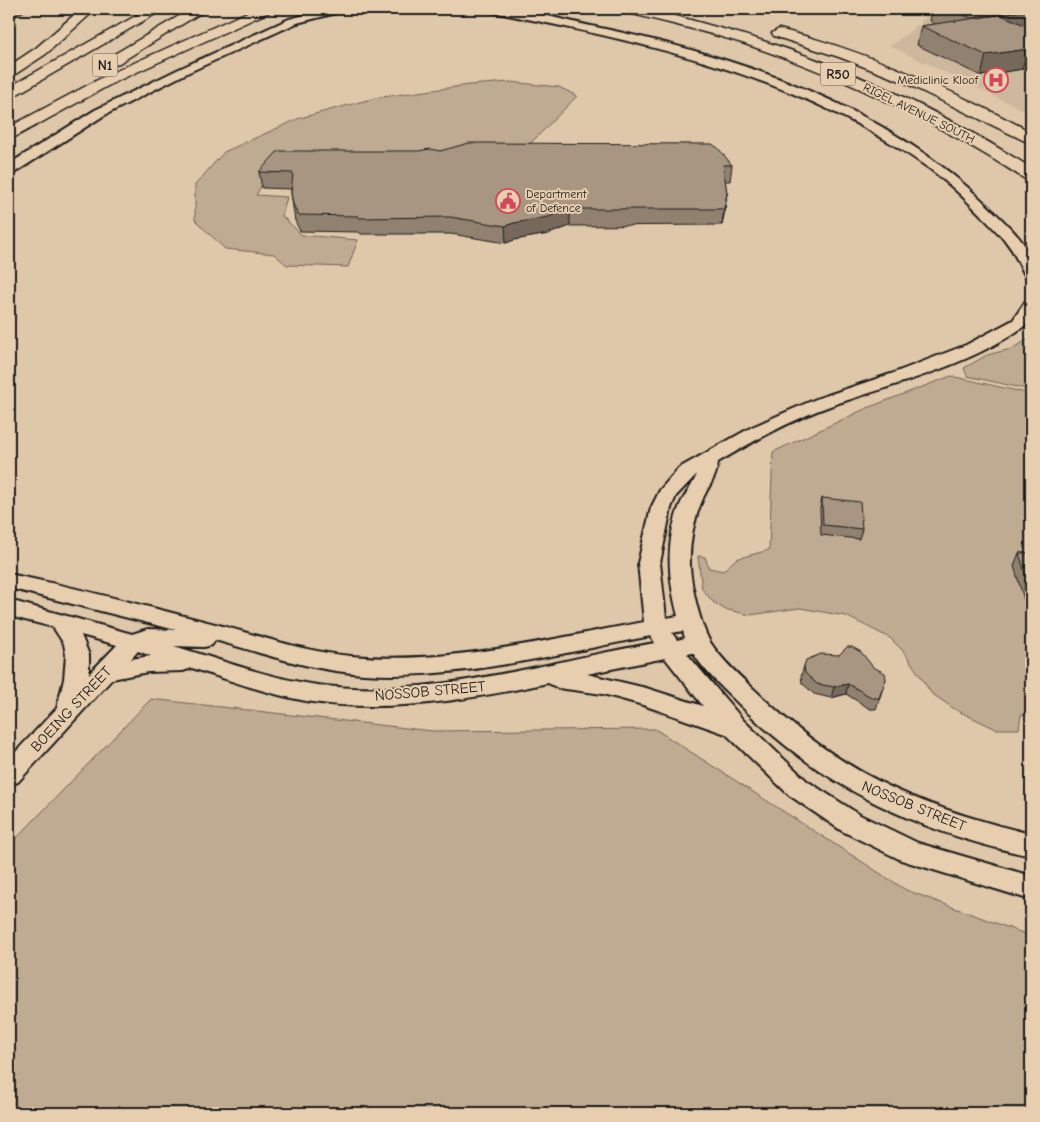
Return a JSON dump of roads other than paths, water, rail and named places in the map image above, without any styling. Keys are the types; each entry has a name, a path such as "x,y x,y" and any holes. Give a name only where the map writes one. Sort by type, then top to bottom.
{"main road":[{"path":"9,72 41,51 89,9"},
{"name":"N1","path":"9,93 157,9"},
{"name":"N1","path":"9,121 200,9"},
{"path":"9,134 110,79 264,9"},
{"name":"RIGEL AVENUE SOUTH","path":"630,9 761,45 834,72 910,106 985,145 1031,175"},
{"name":"RIGEL AVENUE SOUTH","path":"765,28 868,62 959,102 1031,139"}],"street":[{"path":"9,170 99,113 183,71 293,21 340,9"},
{"path":"492,9 642,39 689,51 743,69 831,105 899,143 936,167 1009,236 1019,249 1031,274"},
{"path":"1031,305 1019,323 972,349 897,378 822,403 758,431 686,472 667,494 660,508 649,563 656,627 683,667 735,728 798,788 851,823 911,852 1031,888"},
{"path":"696,633 680,574 682,536 694,496 707,476 709,459"},
{"path":"9,581 263,646"},
{"path":"48,590 124,629 133,636 133,642 148,637 173,637 263,646"},
{"name":"NOSSOB STREET","path":"19,611 133,642 293,690 363,697 394,697 499,684 624,657 671,649 696,633"},
{"path":"62,623 76,645 78,656 77,674 68,711"},
{"name":"NOSSOB STREET","path":"263,646 298,655 353,665 390,666 454,661 656,627 696,633 758,710 810,755 838,773 899,804 975,830 1031,845"},
{"name":"BOEING STREET","path":"9,775 133,642"},
{"path":"106,672 166,662 203,663"},
{"path":"533,677 612,686 656,698 735,728"}],"place":[{"name":"Mediclinic Kloof","path":"996,80"},
{"name":"Department of Defence","path":"508,201"}]}
